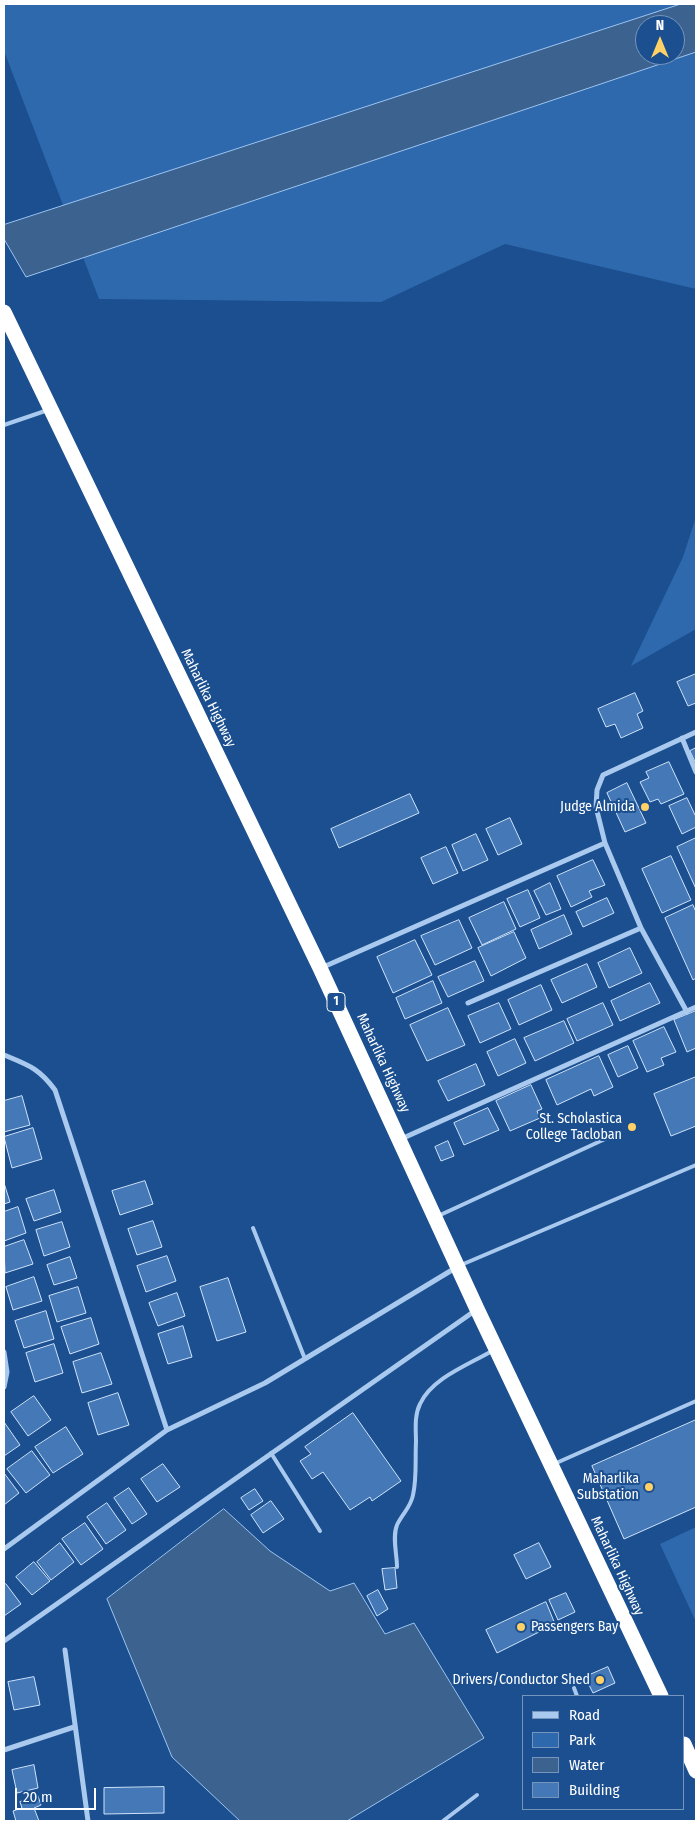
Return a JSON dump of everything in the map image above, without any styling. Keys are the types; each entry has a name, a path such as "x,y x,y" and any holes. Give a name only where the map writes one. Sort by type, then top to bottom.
{"highway":[{"name":"Maharlika Highway","path":"4,312 320,968 436,1216 477,1309 661,1695"},
{"path":"685,1746 696,1771"}],"street":[{"path":"687,1012 641,928 605,843 596,807 597,790 603,775 696,732"},
{"path":"682,738 696,772"},
{"path":"320,968 605,843"},
{"path":"468,1002 641,928"},
{"path":"400,1140 696,1007"},
{"path":"4,1055 30,1066 45,1076 55,1090 167,1430"},
{"path":"4,1548 167,1430 265,1383 459,1266"},
{"path":"4,1641 477,1309"},
{"path":"4,1352 7,1372 4,1386"},
{"path":"65,1650 88,1821"},
{"path":"4,1750 74,1727"}],"lane":[{"path":"4,425 50,409"},
{"path":"436,1216 605,1139"},
{"path":"459,1266 696,1165"},
{"path":"253,1228 305,1358"},
{"path":"398,1567 395,1533 410,1507 414,1495 416,1421 419,1405 430,1389 448,1376 496,1349"},
{"path":"552,1465 696,1401"},
{"path":"270,1453 320,1531"},
{"path":"574,1688 577,1695"},
{"path":"443,1821 477,1794"}],"green space":[{"path":"4,4 696,4 696,289 505,244 381,302 99,299 4,51"},
{"path":"696,517 696,629 631,666 683,557"},
{"path":"696,1527 696,1622 660,1544"}],"water":[{"path":"681,4 696,4 696,52 685,56 685,15 647,15"},
{"path":"635,19 635,65 657,65 26,277 4,239 4,225"},
{"path":"224,1509 270,1551 330,1591 354,1583 385,1634 414,1623 484,1738 347,1821 240,1821 172,1757 107,1599"}],"building":[{"path":"696,674 696,703 688,706 677,682"},
{"path":"635,693 643,711 637,714 643,728 621,738 615,724 606,727 598,709"},
{"path":"696,748 696,764 690,751"},
{"path":"669,762 684,794 661,804 658,799 650,802 640,782 649,778 646,772"},
{"path":"627,783 646,823 625,832 607,793"},
{"path":"410,794 419,813 339,848 331,829"},
{"path":"687,798 696,817 696,827 682,834 669,806"},
{"path":"510,818 522,844 498,855 486,829"},
{"path":"476,834 488,860 463,871 452,845"},
{"path":"696,838 696,889 677,847"},
{"path":"446,847 458,873 433,884 421,858"},
{"path":"671,856 691,900 662,913 642,869"},
{"path":"593,860 605,885 589,891 592,897 571,907 557,876"},
{"path":"550,883 561,909 546,915 534,891"},
{"path":"528,890 540,918 520,927 507,899"},
{"path":"607,898 614,913 583,927 576,912"},
{"path":"504,902 516,929 482,945 469,918"},
{"path":"693,905 696,912 696,978 693,980 665,918"},
{"path":"564,915 572,934 539,949 531,930"},
{"path":"459,920 472,948 435,965 421,936"},
{"path":"514,932 526,958 491,976 478,948"},
{"path":"415,940 432,975 393,993 377,957"},
{"path":"630,948 642,973 609,988 598,963"},
{"path":"475,961 484,981 448,997 438,977"},
{"path":"587,964 597,987 562,1003 551,980"},
{"path":"433,981 442,1003 405,1019 396,998"},
{"path":"650,983 660,1003 620,1021 611,1001"},
{"path":"541,985 552,1010 519,1025 508,1000"},
{"path":"499,1003 511,1029 480,1043 468,1016"},
{"path":"603,1003 613,1025 577,1041 567,1019"},
{"path":"448,1008 465,1045 427,1061 410,1025"},
{"path":"696,1011 696,1048 687,1052 674,1020"},
{"path":"564,1021 574,1043 535,1061 524,1038"},
{"path":"664,1027 676,1052 661,1058 664,1065 647,1072 633,1041"},
{"path":"515,1039 526,1063 498,1076 487,1052"},
{"path":"628,1046 638,1068 618,1077 608,1055"},
{"path":"599,1056 613,1087 594,1096 591,1089 557,1105 546,1080"},
{"path":"476,1064 485,1085 448,1101 438,1081"},
{"path":"696,1077 696,1126 671,1136 654,1094"},
{"path":"531,1085 542,1109 537,1111 540,1118 510,1131 496,1101"},
{"path":"22,1096 30,1125 4,1132 4,1101"},
{"path":"488,1108 499,1130 464,1145 454,1123"},
{"path":"33,1128 42,1159 12,1168 4,1137"},
{"path":"448,1141 454,1156 441,1161 435,1147"},
{"path":"145,1181 153,1204 120,1215 112,1191"},
{"path":"4,1183 10,1202 4,1204"},
{"path":"54,1190 61,1212 34,1221 26,1199"},
{"path":"18,1207 26,1233 4,1241 4,1212"},
{"path":"153,1221 162,1247 137,1255 128,1229"},
{"path":"62,1222 70,1247 44,1256 36,1230"},
{"path":"24,1240 33,1264 5,1273 4,1247"},
{"path":"167,1256 176,1281 146,1292 137,1266"},
{"path":"70,1257 77,1278 54,1285 47,1265"},
{"path":"34,1277 42,1301 13,1310 6,1287"},
{"path":"228,1278 246,1332 217,1341 200,1287"},
{"path":"78,1287 86,1313 57,1322 49,1296"},
{"path":"177,1293 185,1316 158,1326 149,1303"},
{"path":"46,1311 54,1339 24,1348 15,1321"},
{"path":"91,1318 99,1344 70,1354 61,1327"},
{"path":"183,1326 192,1357 168,1364 158,1334"},
{"path":"54,1344 63,1373 35,1382 26,1353"},
{"path":"101,1353 112,1384 82,1393 73,1362"},
{"path":"118,1393 129,1425 98,1435 88,1403"},
{"path":"34,1396 51,1420 28,1436 11,1412"},
{"path":"353,1413 401,1481 372,1501 370,1497 350,1510 323,1472 312,1479 300,1461 311,1454 305,1447"},
{"name":"Maharlika Substation","path":"696,1420 696,1507 624,1539 592,1466"},
{"path":"4,1422 20,1445 4,1456"},
{"path":"66,1427 83,1454 53,1473 35,1447"},
{"path":"32,1451 50,1475 26,1493 7,1469"},
{"path":"163,1464 180,1487 157,1502 141,1479"},
{"path":"4,1473 19,1493 4,1505"},
{"path":"129,1488 147,1514 132,1524 114,1498"},
{"path":"255,1489 263,1501 249,1510 241,1498"},
{"path":"271,1501 284,1519 263,1533 251,1515"},
{"path":"107,1503 126,1530 106,1544 87,1517"},
{"path":"85,1523 103,1549 81,1565 62,1539"},
{"path":"60,1543 74,1562 51,1580 37,1562"},
{"path":"539,1543 551,1567 526,1579 514,1555"},
{"path":"34,1562 50,1581 32,1595 16,1577"},
{"path":"395,1568 397,1588 385,1590 382,1569"},
{"path":"6,1584 21,1604 4,1616 4,1585"},
{"path":"378,1590 388,1609 377,1616 367,1596"},
{"path":"566,1593 575,1612 558,1620 549,1600"},
{"name":"Passengers Bay","path":"546,1602 555,1624 497,1653 486,1630"},
{"name":"Drivers/Conductor Shed","path":"608,1667 615,1683 593,1693 585,1677"},
{"path":"34,1677 40,1705 14,1710 8,1682"},
{"path":"34,1765 38,1788 17,1793 12,1770"},
{"path":"164,1787 164,1813 104,1814 104,1788"},
{"path":"38,1796 41,1805 34,1808 39,1821 16,1821 13,1811 22,1808 20,1802"}],"place":[{"name":"Judge Almida","path":"645,807"},
{"name":"St. Scholastica College Tacloban","path":"632,1127"},
{"name":"Maharlika Substation","path":"649,1487"},
{"name":"Passengers Bay","path":"521,1627"},
{"name":"Drivers/Conductor Shed","path":"600,1680"}]}
